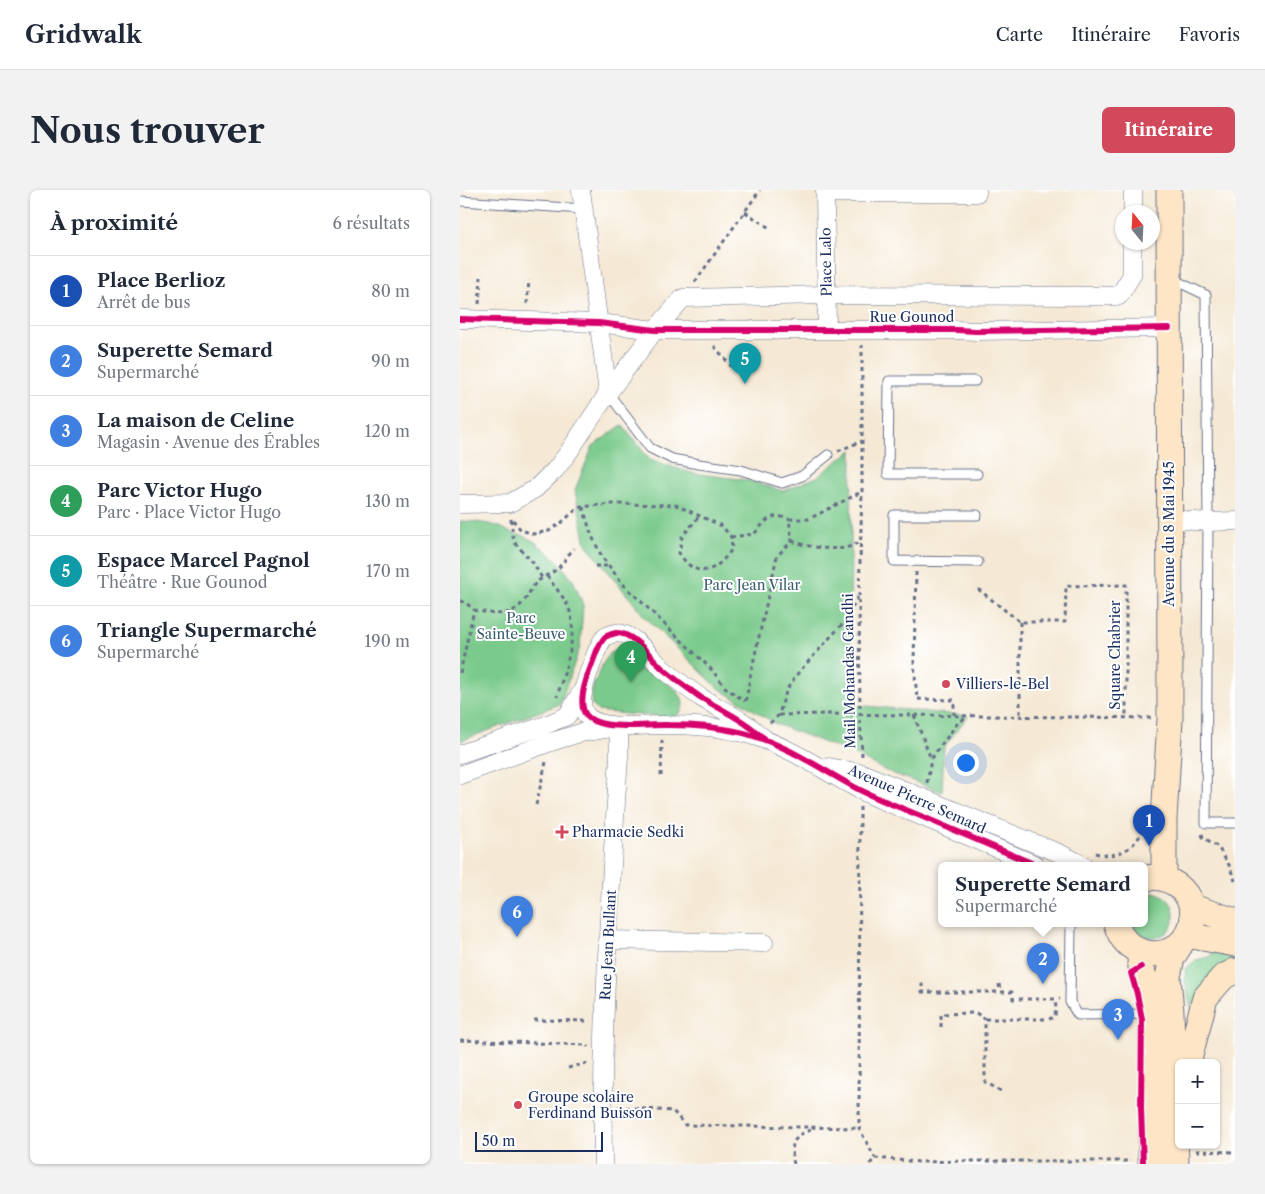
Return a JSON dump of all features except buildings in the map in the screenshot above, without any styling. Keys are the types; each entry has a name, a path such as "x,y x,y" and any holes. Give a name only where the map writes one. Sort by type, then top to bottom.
{"main road":[{"name":"Avenue du 8 Mai 1945","path":"1154,878 1164,819 1170,719 1170,277 1168,190"},
{"path":"1154,878 1174,882 1188,897 1192,907 1192,924 1172,958 1168,977 1182,1156"},
{"path":"1192,907 1235,921"},
{"path":"1117,927 1124,940 1130,946 1138,951 1150,954 1172,949 1184,938 1235,944"},
{"path":"1138,951 1148,990 1151,1013 1142,1162"},
{"path":"1189,1059 1205,998 1223,977 1235,971"}],"street":[{"path":"581,190 608,393"},
{"name":"Place Lalo","path":"827,330 825,192 976,194 976,190"},
{"path":"1133,190 1133,205"},
{"path":"460,504 510,503 535,489 555,470 568,454 608,393 655,330 683,298 826,295 1119,296 1132,275 1132,250"},
{"name":"Rue Gounod","path":"460,319 599,323 655,330 976,331 1169,328"},
{"path":"1169,519 1208,522 1235,521"},
{"path":"460,754 567,716 584,686 599,645 605,638 619,633 635,640 656,662 700,697 746,724 770,730"},
{"path":"584,686 583,706 585,714 596,722 619,727"},
{"path":"460,775 580,733 619,727 661,725 770,730"},
{"name":"Rue Jean Bullant","path":"603,1164 604,1021 619,727"},
{"name":"Avenue Pierre Semard","path":"770,730 817,765 1061,854 1077,862"},
{"name":"Avenue Pierre Semard","path":"861,782 1030,862"},
{"path":"607,940 764,943"}],"lane":[{"path":"460,201 584,209"},
{"path":"1170,277 1206,295 1208,522 1204,826 1235,823"},
{"path":"975,381 889,381 888,474 977,474"},
{"path":"608,393 650,448 672,459 742,470 782,483 802,476 828,455"},
{"path":"977,516 894,516 894,561 978,562"},
{"path":"1071,927 1070,1002 1078,1015 1151,1013"}],"path":[{"path":"683,298 760,190"},
{"path":"745,212 771,229"},
{"path":"478,320 481,277"},
{"path":"526,321 529,280"},
{"path":"828,455 862,441"},
{"path":"731,537 754,534 768,519 780,515 789,519 809,520 862,492"},
{"path":"542,578 533,563 516,544 513,536 511,514 521,530 533,534 549,532 579,507 583,506 613,504 676,505 700,515 722,526 731,537 732,549 723,562 710,570 701,571 690,566 679,553 682,537 700,515"},
{"path":"583,506 591,534 602,557 623,584 711,669 726,688 752,707"},
{"path":"789,519 792,541"},
{"path":"792,541 804,545 827,548 847,548 860,542"},
{"path":"746,702 777,556 792,541"},
{"path":"460,601 465,602 474,610 494,614 506,614 516,610 537,582 558,568 574,548"},
{"path":"916,562 914,662 916,699 954,700 954,715"},
{"path":"595,566 609,566"},
{"path":"547,576 569,608 572,620 571,648 557,699"},
{"path":"978,589 1020,622 1020,716"},
{"path":"770,730 779,715 787,689 798,673 846,620 858,597"},
{"path":"460,673 474,610"},
{"path":"460,650 465,651"},
{"path":"914,715 931,759 956,725 967,715"},
{"path":"764,718 770,730"},
{"path":"661,725 661,776"},
{"path":"536,805 548,756 547,743"},
{"path":"1204,826 1203,837 1218,847 1229,865 1235,881"},
{"path":"922,983 922,992 1012,992 1013,999 1070,999"},
{"path":"999,984 1000,992"},
{"path":"941,1027 941,1014 976,1013 985,1019 1045,1019 1055,1017 1056,999"},
{"path":"985,1019 985,1082 1001,1090"},
{"path":"534,1020 604,1021"},
{"path":"460,1040 587,1045 591,1053"},
{"path":"602,1106 673,1111 685,1125 859,1128"},
{"path":"794,1164 792,1156 793,1142 801,1134 816,1128"},
{"path":"1182,1156 1235,1152"},
{"path":"870,1164 875,1158 921,1163 964,1161 1142,1162"}],"green space":[{"name":"Parc Jean Vilar","path":"622,425 650,460 692,473 747,480 783,491 817,477 852,450 850,630 854,705 968,716 944,747 942,792 884,770 854,754 776,724 717,687 644,616 586,544 575,490 593,446"},
{"name":"Parc Sainte-Beuve","path":"460,521 480,522 500,527 535,542 558,561 574,582 583,605 580,647 560,704 460,741"},
{"path":"624,647 631,649 655,674 676,690 682,698 681,712 675,716 665,717 598,711 592,705 591,696 594,684 604,662 610,653"},
{"path":"1148,892 1162,895 1169,901 1173,909 1174,918 1172,926 1167,932 1159,936 1149,937 1143,935 1134,927 1148,927"},
{"path":"1217,950 1235,952 1235,958 1229,961 1191,1008 1185,982 1185,969 1196,960 1208,957"}],"cycle path":[{"path":"460,319 599,323 655,330 976,331 1169,328"},
{"path":"764,738 746,724 700,697 681,683 663,669 636,641 623,634 616,633 605,637 601,642 588,674 582,699 585,713 596,722 616,726 678,725 706,727 744,733 804,758 868,794 1029,862"},
{"path":"1141,967 1131,973 1142,1019 1141,1108 1143,1164"}],"place":[{"name":"Espace Marcel Pagnol","path":"745,384"},
{"name":"Parc Victor Hugo","path":"631,682"},
{"name":"Villiers-le-Bel","path":"946,684"},
{"name":"Pharmacie Sedki","path":"562,832"},
{"name":"Place Berlioz","path":"1149,846"},
{"name":"Triangle Supermarché","path":"517,937"},
{"name":"Superette Semard","path":"1043,984"},
{"name":"La maison de Celine","path":"1118,1040"},
{"name":"Groupe scolaire Ferdinand Buisson","path":"518,1105"}]}
